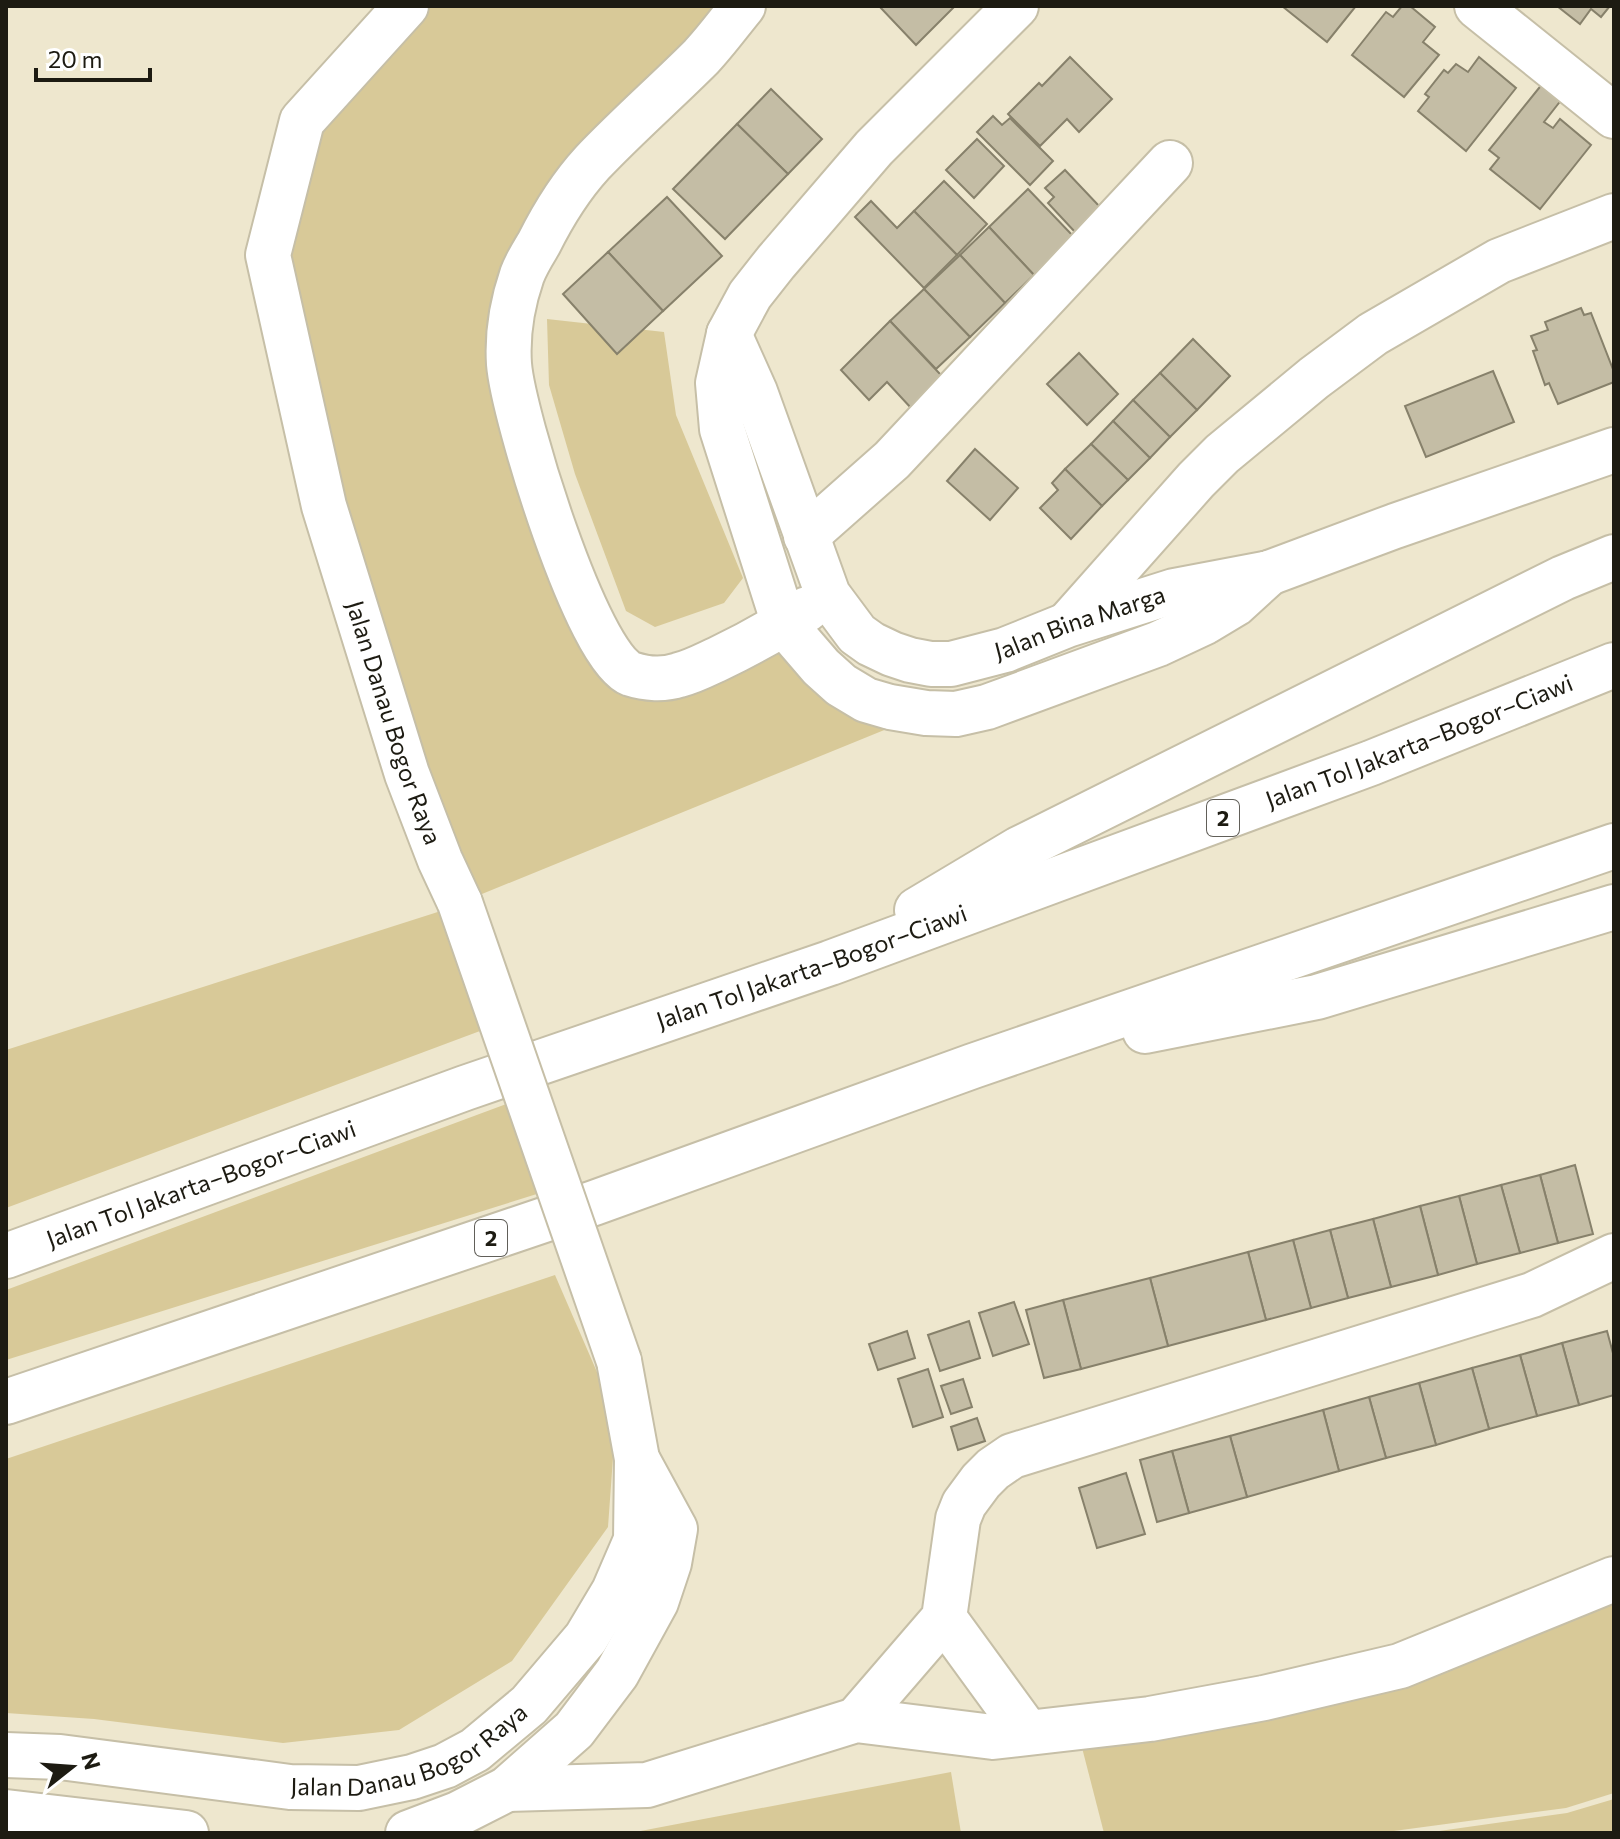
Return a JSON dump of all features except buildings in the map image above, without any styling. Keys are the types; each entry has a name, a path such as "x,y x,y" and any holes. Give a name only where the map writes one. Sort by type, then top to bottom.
{"main road":[{"name":"Jalan Danau Bogor Raya","path":"6,1755 60,1757 290,1787 359,1788 412,1777 445,1766 475,1750 529,1705 586,1638 614,1591 636,1540 637,1459 619,1361 460,903 407,774 324,506 268,255 302,121 406,6"},
{"path":"743,6 703,55 591,164 549,223 523,273 512,311 509,366 516,408 566,563 594,629 617,665 626,672 644,677 677,676 770,634 828,595"},
{"path":"1016,6 874,148 750,295 729,334 718,383 722,429 784,624 821,667 841,685 866,700 926,713 956,714 987,707 1158,644 1235,604 1269,573"},
{"path":"1477,6 1614,116"},
{"path":"806,536 892,460 1170,163"},
{"path":"1067,625 1213,462 1314,378 1373,334 1499,261 1614,216"},
{"name":"Jalan Bina Marga","path":"729,334 755,392 828,595 857,634 871,644 892,654 931,664 951,664 1005,650 1067,625 1174,591 1269,573 1614,450"},
{"path":"830,963 1019,849 1563,578 1614,557"},
{"name":"Jalan Tol Jakarta–Bogor–Ciawi","path":"6,1256 465,1088 830,963 1371,763 1614,665"},
{"name":"2","path":"6,1402 594,1203 973,1066 1614,846"},
{"path":"973,1066 1317,997 1614,907"},
{"path":"856,1720 944,1618 958,1519 964,1504 993,1469 1012,1456 1532,1295 1614,1256"},
{"name":"Jalan Danau Bogor Raya","path":"408,1833 458,1814 507,1789 574,1730 617,1673 656,1602 669,1563 675,1529 637,1459"},
{"path":"507,1789 647,1785 856,1720 993,1737 1165,1716 1264,1698 1400,1666 1614,1579"},
{"path":"944,1618 1027,1732"},
{"path":"6,1812 186,1833"}],"shaded area":[{"path":"406,6 743,6 549,223 509,366 634,675 784,624 926,713 460,903 268,255 302,121"},
{"path":"547,319 664,332 676,415 743,578 724,603 655,627 626,611 575,474 549,385"},
{"path":"444,910 480,1031 6,1208 6,1050"},
{"path":"509,1103 540,1193 6,1360 6,1290"},
{"path":"555,1275 616,1416 608,1527 512,1661 399,1730 283,1743 94,1719 6,1713 6,1459"},
{"path":"1614,1597 1614,1793 1566,1808 1379,1833 1104,1833 1079,1736"},
{"path":"951,1772 961,1833 630,1833"},
{"path":"1614,1799 1614,1833 1425,1833 1567,1813"}]}
